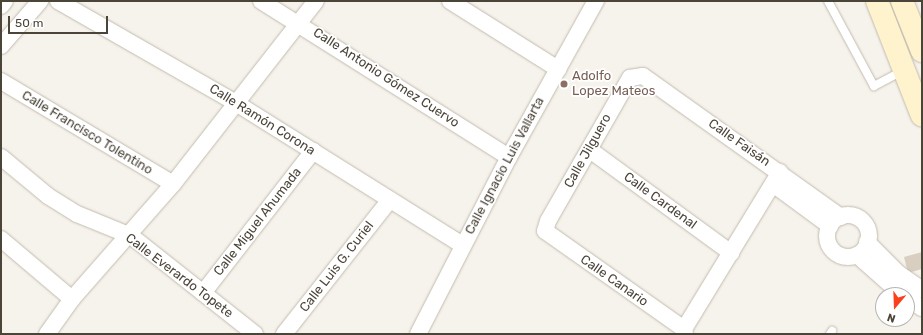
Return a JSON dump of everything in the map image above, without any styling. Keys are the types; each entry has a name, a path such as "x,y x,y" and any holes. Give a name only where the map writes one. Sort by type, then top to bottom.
{"main road":[{"path":"877,1 902,71 922,116"},
{"path":"902,1 922,51"}],"street":[{"path":"1,46 40,1"},
{"name":"Calle Ramón Corona","path":"58,1 236,103 462,245"},
{"name":"Calle Antonio Gómez Cuervo","path":"261,1 299,22 509,157"},
{"path":"47,334 72,299 130,236 173,184 316,1"},
{"path":"450,1 558,69"},
{"name":"Calle Ignacio Luis Vallarta","path":"418,334 462,245 509,157 596,1"},
{"name":"Calle Jilguero","path":"546,232 548,221 590,150 626,81 636,76"},
{"name":"Calle Faisán","path":"636,76 643,76 776,178 835,221"},
{"name":"Calle Francisco Tolentino","path":"1,81 173,184"},
{"name":"Calle Cardenal","path":"590,150 731,252"},
{"name":"Calle Miguel Ahumada","path":"203,293 313,151"},
{"name":"Calle Everardo Topete","path":"1,157 48,196 78,214 130,236 255,334"},
{"path":"684,331 776,178"},
{"name":"Calle Luis G. Curiel","path":"284,334 390,200"},
{"path":"850,215 862,220 868,233 867,242 857,255 843,257 831,250 827,240 835,221 850,215"},
{"name":"Calle Canario","path":"546,232 684,331"},
{"path":"1,239 72,299"},
{"path":"867,242 898,273 922,290"},
{"path":"857,255 893,287"}],"lane":[{"path":"828,1 874,86 902,71"}],"building":[{"path":"922,252 922,269 908,273 904,257"}],"place":[{"name":"Adolfo Lopez Mateos","path":"564,84"}]}
